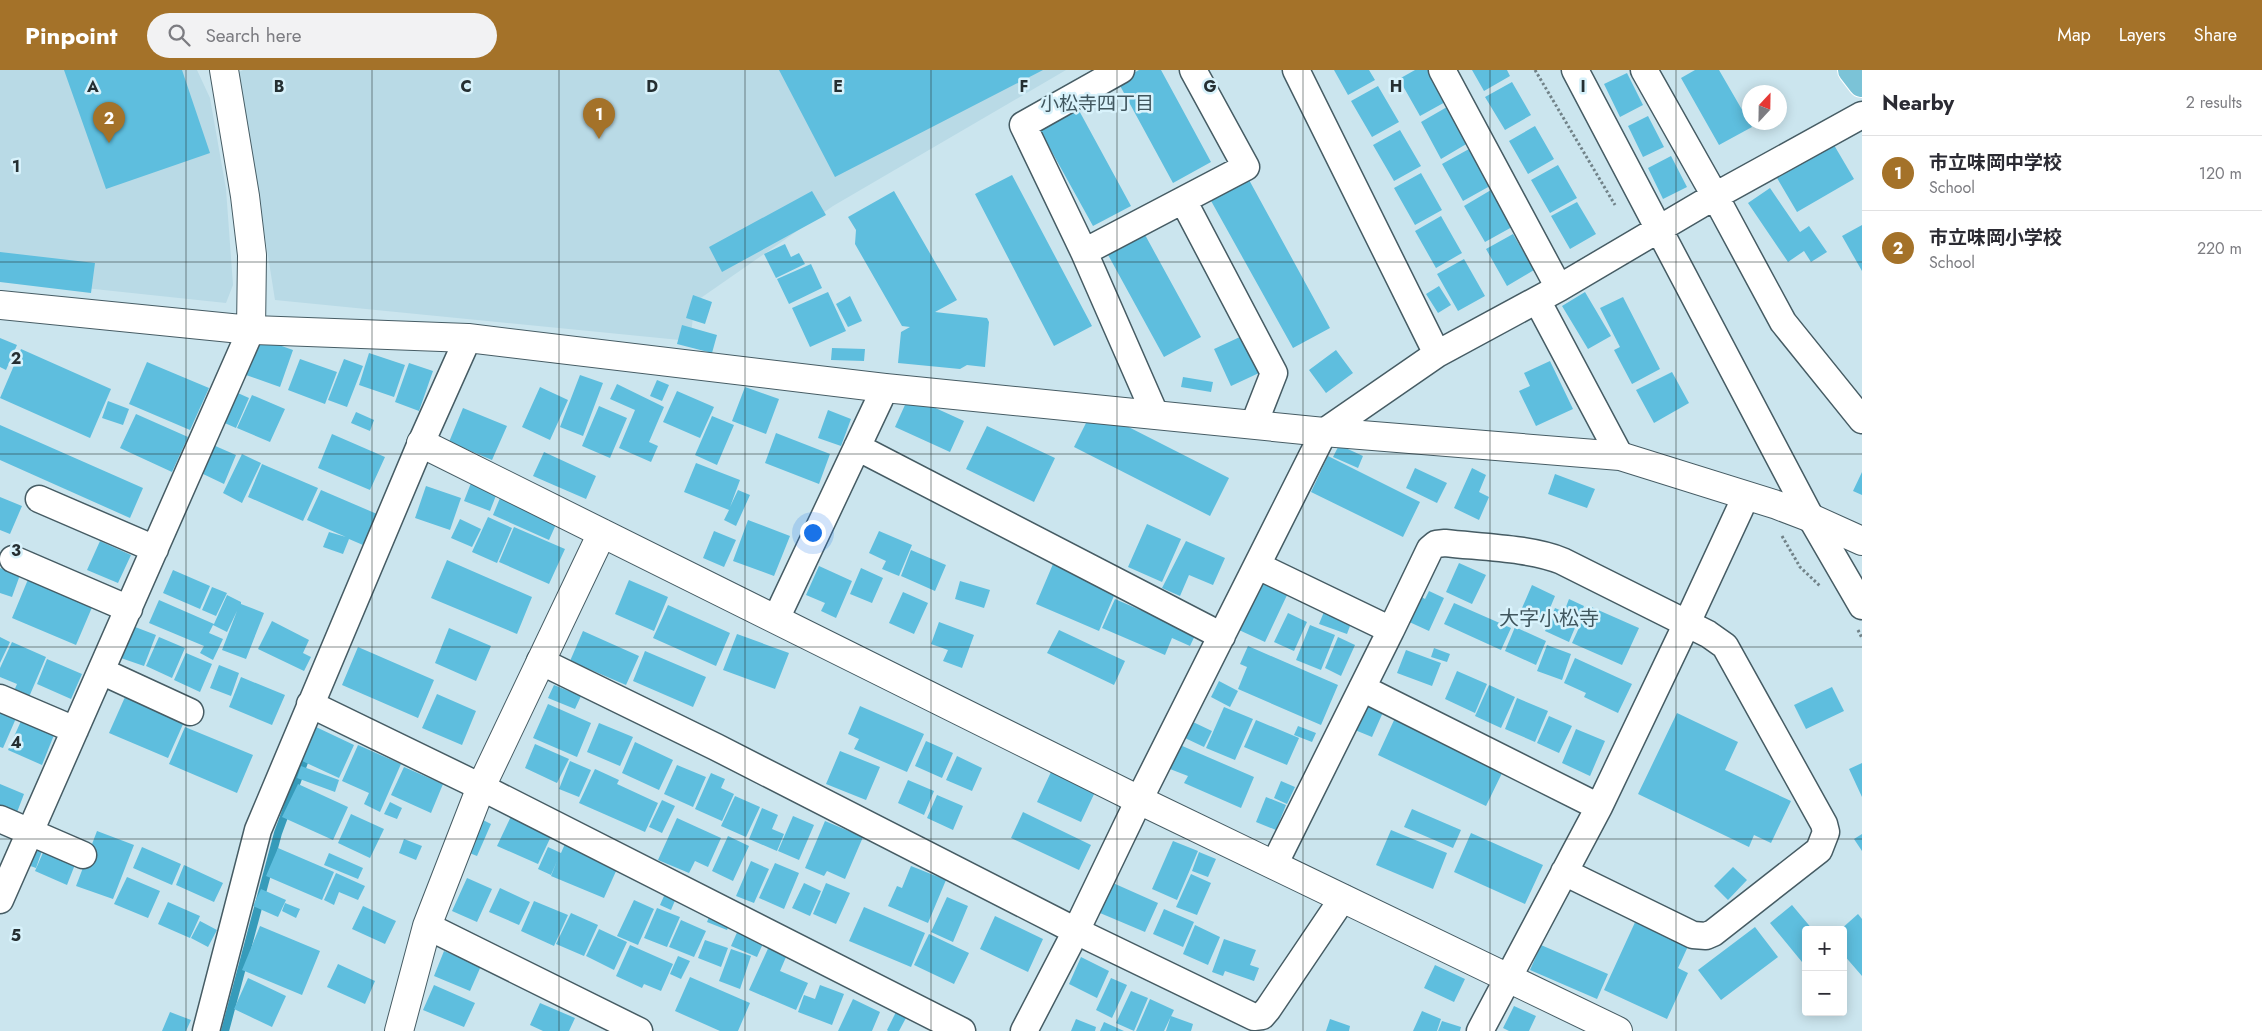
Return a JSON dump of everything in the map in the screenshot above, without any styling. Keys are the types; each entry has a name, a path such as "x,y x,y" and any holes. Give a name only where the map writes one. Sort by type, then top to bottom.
{"main road":[{"path":"1852,70 1862,83"}],"street":[{"path":"0,900 251,330 252,255 246,196 224,70"},
{"path":"1121,70 1023,125 1084,252 1155,414"},
{"path":"1084,252 1246,168 1193,70"},
{"path":"1296,70 1437,354"},
{"path":"1442,70 1548,294 1620,456"},
{"path":"1576,70 1812,518 1862,606"},
{"path":"1644,70 1783,322 1862,420"},
{"path":"1024,1031 1076,931 1138,800 1258,566 1324,432 1437,354 1548,294 1715,196 1862,116"},
{"path":"1183,200 1274,374 1254,424"},
{"path":"0,305 251,330 468,338 885,388 1324,432 1620,456 1812,518 1862,541"},
{"path":"206,1031 258,830 421,443 468,338"},
{"path":"776,619 885,388"},
{"path":"421,443 1138,800 1618,1031"},
{"path":"857,447 1222,636"},
{"path":"1480,1031 1598,807 1746,496"},
{"path":"39,499 155,549"},
{"path":"399,1031 426,926 481,786 602,533"},
{"path":"1274,866 1430,549 1436,544 1445,543 1551,556 1718,640 1725,646 1824,824 1826,832 1819,850 1729,922 1706,936 1693,935 1564,872"},
{"path":"13,559 128,609"},
{"path":"1258,566 1391,630"},
{"path":"540,661 716,747 1076,931 1254,1018 1262,1016 1268,1009 1343,898"},
{"path":"101,671 190,712"},
{"path":"1362,688 1598,807"},
{"path":"0,698 75,730"},
{"path":"310,704 481,786 962,1031"},
{"path":"0,819 83,855"},
{"path":"426,926 639,1031"}],"shaded area":[{"path":"0,70 197,70 210,98 226,189 233,285 226,303 0,279"},
{"path":"243,70 1066,70 833,206 695,302 690,341 275,300 239,72"}],"building":[{"path":"64,70 182,70 210,153 106,189"},
{"path":"779,70 1043,70 835,177"},
{"path":"1139,70 1161,70 1211,162 1173,183 1118,82"},
{"path":"1334,70 1369,70 1375,80 1348,95"},
{"path":"1415,70 1429,70 1447,101 1420,116 1399,79"},
{"path":"1472,70 1507,70 1510,76 1484,91"},
{"path":"1695,70 1719,70 1742,110 1742,130 1746,130 1719,145 1681,78"},
{"path":"1627,73 1643,105 1620,117 1604,84"},
{"path":"1512,82 1531,115 1505,130 1485,97"},
{"path":"1378,86 1399,122 1372,137 1351,101"},
{"path":"1076,105 1131,206 1093,226 1037,125"},
{"path":"1447,107 1468,143 1441,159 1421,122"},
{"path":"1648,116 1664,147 1643,157 1628,126"},
{"path":"1535,126 1554,159 1528,174 1509,141"},
{"path":"1400,130 1421,166 1394,181 1373,145"},
{"path":"1834,145 1854,179 1797,212 1777,178"},
{"path":"1469,149 1490,186 1463,201 1442,164"},
{"path":"1671,156 1687,187 1663,199 1648,168"},
{"path":"1558,165 1577,198 1550,213 1531,180"},
{"path":"1421,173 1442,210 1415,225 1394,188"},
{"path":"1012,175 1092,326 1054,346 975,194"},
{"path":"1248,178 1330,328 1293,348 1210,199"},
{"path":"1770,188 1800,232 1809,226 1827,252 1811,262 1804,251 1788,262 1748,203"},
{"path":"1491,190 1512,227 1485,242 1464,206"},
{"path":"812,191 826,215 722,272 709,247"},
{"path":"894,191 957,300 935,312 987,318 989,322 985,367 967,365 960,369 898,363 901,332 910,327 902,326 855,244 856,230 848,217"},
{"path":"1577,202 1596,234 1570,249 1551,216"},
{"path":"1441,216 1462,253 1436,268 1415,231"},
{"path":"1862,225 1862,271 1842,236"},
{"path":"1144,233 1201,337 1164,357 1107,253"},
{"path":"1513,234 1534,270 1507,286 1486,249"},
{"path":"785,244 791,257 799,253 805,264 776,278 764,254"},
{"path":"0,252 95,263 91,293 0,282"},
{"path":"1464,259 1485,296 1458,311 1437,274"},
{"path":"811,264 822,288 789,304 777,279"},
{"path":"1439,286 1451,305 1438,313 1426,294"},
{"path":"828,292 846,331 810,347 792,308"},
{"path":"1585,292 1611,336 1588,349 1562,306"},
{"path":"693,295 712,302 705,324 686,318"},
{"path":"850,296 862,321 848,327 836,304"},
{"path":"1623,297 1660,369 1632,384 1614,350 1620,347 1600,308"},
{"path":"682,325 717,335 712,353 677,344"},
{"path":"1242,336 1259,373 1231,386 1214,349"},
{"path":"0,338 17,345 6,370 0,367"},
{"path":"259,338 293,350 280,387 246,375"},
{"path":"832,348 865,349 864,361 831,360"},
{"path":"21,349 111,389 90,438 0,398"},
{"path":"1336,350 1353,373 1326,393 1309,370"},
{"path":"369,353 405,365 394,397 359,385"},
{"path":"300,359 337,372 325,404 288,390"},
{"path":"344,359 363,366 347,407 328,400"},
{"path":"1550,361 1573,409 1536,426 1519,391 1530,386 1524,373"},
{"path":"147,362 209,388 190,430 129,404"},
{"path":"409,363 433,371 419,411 395,402"},
{"path":"1672,372 1689,403 1654,423 1636,390"},
{"path":"580,375 603,383 583,436 560,427"},
{"path":"1183,377 1213,382 1211,392 1181,387"},
{"path":"657,380 669,385 662,401 650,396"},
{"path":"617,384 664,407 649,442 658,446 651,462 619,448 635,410 610,399"},
{"path":"540,387 568,400 550,440 522,427"},
{"path":"745,387 779,399 766,434 732,421"},
{"path":"231,390 249,398 236,428 218,420"},
{"path":"677,391 714,407 700,438 663,422"},
{"path":"252,395 285,409 270,442 237,428"},
{"path":"909,396 964,421 950,452 895,427"},
{"path":"108,401 129,409 123,425 102,418"},
{"path":"599,406 627,418 610,458 582,446"},
{"path":"463,408 507,426 492,460 449,442"},
{"path":"1093,409 1229,478 1210,516 1074,447"},
{"path":"828,410 851,419 841,446 818,438"},
{"path":"356,412 374,420 370,431 351,423"},
{"path":"136,414 188,437 172,472 120,448"},
{"path":"712,416 734,425 717,465 695,455"},
{"path":"0,425 143,488 130,518 0,460"},
{"path":"987,426 1055,458 1034,502 966,469"},
{"path":"776,433 830,454 819,484 765,463"},
{"path":"332,434 385,457 370,490 318,468"},
{"path":"213,445 236,455 224,484 201,473"},
{"path":"1339,445 1363,456 1358,468 1333,457"},
{"path":"544,452 596,476 586,499 533,476"},
{"path":"242,454 261,463 242,503 223,493"},
{"path":"1328,456 1420,502 1403,537 1311,492"},
{"path":"696,463 740,480 730,507 738,490 750,495 736,526 724,520 729,510 684,492"},
{"path":"262,464 318,488 303,521 248,497"},
{"path":"1415,468 1447,483 1437,503 1406,488"},
{"path":"1472,468 1486,475 1479,492 1489,497 1479,520 1454,508"},
{"path":"1862,472 1862,495 1853,491"},
{"path":"1555,474 1595,489 1587,508 1548,494"},
{"path":"471,483 497,493 490,511 464,501"},
{"path":"426,486 461,498 450,530 415,518"},
{"path":"321,490 377,514 363,545 349,539 343,554 323,547 329,532 346,537 307,520"},
{"path":"0,497 22,506 10,534 0,530"},
{"path":"500,498 557,522 549,540 493,515"},
{"path":"488,517 512,528 497,563 472,552"},
{"path":"460,519 481,529 472,547 451,538"},
{"path":"748,520 790,536 774,576 733,561"},
{"path":"1147,524 1181,539 1162,582 1128,567"},
{"path":"514,527 565,549 549,584 499,562"},
{"path":"714,531 736,540 724,567 703,558"},
{"path":"879,531 912,545 899,576 882,569 886,561 869,553"},
{"path":"100,541 131,555 118,583 87,570"},
{"path":"1186,541 1225,558 1213,585 1189,575 1180,596 1162,588"},
{"path":"911,550 946,565 935,591 901,576"},
{"path":"447,560 532,597 517,634 431,598"},
{"path":"1459,563 1486,575 1472,604 1446,592"},
{"path":"1053,564 1116,591 1099,631 1036,604"},
{"path":"819,566 852,581 836,618 821,611 825,603 806,595"},
{"path":"0,568 20,575 12,597 0,593"},
{"path":"861,568 883,578 872,603 850,594"},
{"path":"173,570 210,586 200,609 163,593"},
{"path":"29,577 93,605 76,645 12,618"},
{"path":"629,580 668,597 654,631 615,614"},
{"path":"960,581 990,590 984,608 955,599"},
{"path":"1262,581 1288,593 1265,642 1239,630"},
{"path":"1532,585 1555,596 1543,625 1519,615"},
{"path":"212,587 227,593 216,616 202,610"},
{"path":"1429,591 1444,598 1429,631 1405,620 1416,594 1425,599"},
{"path":"903,592 928,603 914,634 889,623"},
{"path":"227,595 241,602 241,604 264,613 246,659 222,650 237,611 227,632 213,625 209,633 223,639 213,660 200,653 204,646 149,623 159,600 214,624"},
{"path":"1115,599 1161,619 1198,629 1190,646 1172,638 1165,655 1102,628"},
{"path":"1569,599 1584,606 1569,642 1545,631 1555,608 1564,612"},
{"path":"1454,603 1511,628 1501,650 1444,624"},
{"path":"668,605 730,633 716,666 653,638"},
{"path":"1589,606 1639,628 1622,665 1572,643"},
{"path":"1326,607 1353,618 1347,634 1319,624"},
{"path":"1288,613 1307,622 1294,651 1274,642"},
{"path":"272,621 309,640 303,653 311,657 304,671 258,649"},
{"path":"939,622 974,635 962,668 943,661 948,650 931,644"},
{"path":"130,625 156,635 144,666 118,657"},
{"path":"1310,625 1335,635 1321,670 1296,660"},
{"path":"1515,627 1546,641 1536,665 1505,651"},
{"path":"449,628 491,646 476,681 435,663"},
{"path":"1059,630 1125,661 1114,685 1047,653"},
{"path":"583,631 639,656 626,685 570,661"},
{"path":"737,634 789,653 775,689 723,670"},
{"path":"0,637 10,642 0,663"},
{"path":"159,637 185,648 172,678 146,666"},
{"path":"1338,637 1355,645 1341,676 1325,668"},
{"path":"12,642 46,657 29,697 14,691 17,684 0,677 0,668"},
{"path":"1547,645 1571,654 1562,680 1537,671"},
{"path":"1248,646 1338,685 1321,725 1238,689 1247,667 1240,664"},
{"path":"358,647 434,680 418,718 342,685"},
{"path":"1434,648 1450,654 1447,662 1431,657"},
{"path":"1406,650 1441,663 1432,686 1397,673"},
{"path":"645,651 706,677 693,707 633,681"},
{"path":"186,653 212,664 200,692 174,680"},
{"path":"1575,658 1632,684 1618,713 1584,697 1586,693 1564,683"},
{"path":"47,659 82,674 71,699 37,684"},
{"path":"219,665 239,673 231,696 210,688"},
{"path":"1457,671 1487,684 1475,713 1445,699"},
{"path":"241,677 285,695 272,725 229,707"},
{"path":"1219,681 1238,691 1230,707 1211,697"},
{"path":"554,685 581,696 575,709 548,698"},
{"path":"1489,685 1515,697 1501,728 1475,716"},
{"path":"1832,687 1844,711 1806,729 1794,705"},
{"path":"437,694 476,711 462,745 422,728"},
{"path":"125,697 184,722 168,758 109,733"},
{"path":"1517,698 1548,711 1535,742 1505,729"},
{"path":"1362,700 1384,710 1372,737 1350,728"},
{"path":"548,704 591,723 577,757 533,738"},
{"path":"860,706 924,734 907,772 854,749 859,739 848,734"},
{"path":"1224,707 1253,719 1235,760 1206,748"},
{"path":"0,708 17,716 3,748 0,747"},
{"path":"1677,713 1738,742 1725,770 1791,801 1771,843 1754,835 1749,847 1638,794"},
{"path":"1549,716 1572,726 1559,753 1537,743"},
{"path":"1395,718 1504,769 1486,806 1378,755"},
{"path":"1256,720 1299,738 1287,765 1244,747"},
{"path":"21,721 54,735 42,765 8,750"},
{"path":"1193,722 1212,731 1204,747 1185,738"},
{"path":"599,723 633,737 620,766 587,752"},
{"path":"1298,726 1316,733 1312,742 1294,735"},
{"path":"185,727 253,755 237,793 169,764"},
{"path":"316,727 354,745 339,778 300,760"},
{"path":"1576,729 1605,741 1590,776 1562,763"},
{"path":"926,741 953,753 942,778 915,766"},
{"path":"635,742 673,760 659,790 622,773"},
{"path":"535,744 569,759 557,783 525,768"},
{"path":"358,745 401,764 380,812 364,804 369,793 342,781"},
{"path":"1180,745 1254,777 1241,808 1184,783 1188,776 1170,769"},
{"path":"840,751 880,767 866,800 826,784"},
{"path":"957,756 982,768 972,791 946,780"},
{"path":"570,761 591,770 579,797 559,789"},
{"path":"1862,763 1862,797 1849,769"},
{"path":"677,765 706,777 693,807 664,794"},
{"path":"301,766 339,780 335,792 297,778"},
{"path":"404,767 443,784 431,813 391,795"},
{"path":"595,769 619,780 617,784 658,803 645,832 579,803"},
{"path":"1051,772 1095,792 1081,822 1037,802"},
{"path":"711,773 725,779 721,788 734,794 722,821 695,809"},
{"path":"908,780 934,791 924,815 898,803"},
{"path":"1281,781 1295,787 1287,804 1274,798"},
{"path":"0,784 24,794 16,815 0,809"},
{"path":"298,784 348,807 333,840 282,817"},
{"path":"937,795 963,806 953,830 927,818"},
{"path":"735,796 760,807 746,837 721,826"},
{"path":"1266,797 1286,805 1276,830 1256,822"},
{"path":"662,800 675,806 662,833 649,827"},
{"path":"390,802 402,808 397,819 384,814"},
{"path":"762,808 778,815 772,829 784,834 777,851 749,839"},
{"path":"1412,809 1461,830 1453,848 1404,827"},
{"path":"513,812 554,830 538,864 497,846"},
{"path":"1023,812 1091,845 1079,870 1011,838"},
{"path":"351,814 384,829 370,858 338,843"},
{"path":"793,816 814,825 799,860 778,851"},
{"path":"677,818 721,838 708,867 695,861 689,873 658,860"},
{"path":"481,819 491,824 477,856 467,852"},
{"path":"825,821 863,837 845,879 827,871 824,876 805,868"},
{"path":"1391,830 1447,853 1433,889 1376,865"},
{"path":"97,831 134,845 113,899 76,886"},
{"path":"1471,833 1543,865 1525,904 1454,872"},
{"path":"1862,834 1862,851 1854,839"},
{"path":"728,836 749,846 733,881 712,871"},
{"path":"568,837 621,860 604,898 551,876 557,861 551,875 538,869 548,847 561,853"},
{"path":"404,839 422,846 416,860 399,853"},
{"path":"30,840 44,845 36,868 22,863"},
{"path":"1173,841 1198,851 1177,900 1152,889"},
{"path":"142,847 181,864 172,885 133,868"},
{"path":"45,848 76,862 67,885 35,871"},
{"path":"278,848 334,872 322,900 266,876"},
{"path":"1199,852 1216,859 1208,877 1192,871"},
{"path":"329,853 363,868 358,879 324,865"},
{"path":"751,861 769,869 754,903 736,896"},
{"path":"775,863 799,873 784,909 759,898"},
{"path":"184,865 223,883 214,902 176,885"},
{"path":"911,866 946,880 928,923 888,906 897,886 902,888"},
{"path":"1733,867 1747,880 1728,900 1714,886"},
{"path":"336,873 365,886 358,900 339,892 334,905 324,900"},
{"path":"1191,874 1211,883 1197,915 1176,907"},
{"path":"127,877 160,891 148,918 114,904"},
{"path":"467,878 492,889 477,922 452,911"},
{"path":"804,883 821,891 810,916 792,908"},
{"path":"826,883 850,893 836,924 813,914"},
{"path":"1113,883 1158,903 1145,932 1100,913"},
{"path":"668,887 679,891 671,910 660,905"},
{"path":"500,888 530,902 519,925 489,912"},
{"path":"261,889 286,900 278,917 253,906"},
{"path":"947,897 968,906 953,942 931,932"},
{"path":"634,900 654,909 638,945 617,936"},
{"path":"534,901 568,915 554,946 521,931"},
{"path":"168,902 200,916 190,938 158,924"},
{"path":"285,903 300,909 296,918 282,911"},
{"path":"1792,905 1810,926 1802,926 1802,962 1770,923"},
{"path":"363,906 396,921 385,944 352,929"},
{"path":"864,907 925,933 911,967 849,941"},
{"path":"657,908 680,917 667,947 644,938"},
{"path":"1164,909 1194,922 1183,947 1153,934"},
{"path":"711,912 731,921 727,930 707,922"},
{"path":"571,913 598,925 584,956 556,944"},
{"path":"1858,914 1862,919 1862,976 1847,959 1847,926 1844,926"},
{"path":"995,916 1043,939 1028,972 980,949"},
{"path":"1637,918 1690,942 1678,968 1688,973 1667,1019 1604,990"},
{"path":"681,920 706,931 694,957 669,947"},
{"path":"200,921 217,930 208,947 191,938"},
{"path":"1195,925 1220,937 1208,965 1183,954"},
{"path":"260,926 320,951 302,995 242,970"},
{"path":"1755,927 1778,957 1721,1000 1698,970"},
{"path":"739,928 765,939 757,957 731,946"},
{"path":"599,929 627,942 614,970 586,956"},
{"path":"929,934 969,953 954,984 914,965"},
{"path":"1224,939 1256,950 1250,965 1259,968 1254,981 1225,971 1223,976 1212,972"},
{"path":"705,940 728,948 721,967 698,958"},
{"path":"771,942 789,950 780,971 808,983 796,1010 749,990"},
{"path":"630,945 673,964 661,991 644,984 642,988 616,976"},
{"path":"1541,945 1608,974 1597,999 1530,970"},
{"path":"731,949 751,956 740,989 719,981"},
{"path":"444,951 481,966 470,991 434,976"},
{"path":"678,956 690,961 681,979 670,974"},
{"path":"1081,957 1109,971 1097,998 1069,984"},
{"path":"338,964 375,981 365,1004 327,987"},
{"path":"1435,965 1465,979 1454,1002 1424,988"},
{"path":"690,977 750,1003 738,1031 720,1031 675,1011"},
{"path":"248,978 286,996 272,1027 234,1009"},
{"path":"1111,978 1127,985 1112,1018 1096,1010"},
{"path":"434,985 475,1003 464,1027 423,1010"},
{"path":"820,985 844,994 832,1025 798,1012 804,995 815,999"},
{"path":"1131,991 1148,998 1134,1031 1116,1023"},
{"path":"853,999 880,1012 872,1031 838,1031"},
{"path":"1150,999 1174,1010 1164,1031 1136,1031"},
{"path":"540,1003 575,1018 569,1031 543,1031 530,1025"},
{"path":"1514,1006 1536,1016 1529,1031 1509,1031 1503,1028"},
{"path":"897,1010 907,1016 899,1031 888,1031 887,1030"},
{"path":"1422,1011 1441,1019 1437,1031 1413,1031"},
{"path":"170,1012 191,1020 186,1031 162,1031"},
{"path":"1171,1016 1193,1024 1191,1031 1166,1031"},
{"path":"1076,1019 1096,1027 1095,1031 1071,1031"},
{"path":"1330,1019 1350,1026 1349,1031 1326,1031"},
{"path":"1442,1021 1461,1027 1460,1031 1438,1031"},
{"path":"1104,1022 1124,1031 1100,1031"}],"waterway":[{"path":"225,1031 278,833 307,754"}],"place":[{"name":"市立味岡中学校","path":"599,139"},
{"name":"市立味岡小学校","path":"109,143"}],"district":[{"name":"小松寺四丁目","path":"1097,103"},
{"name":"大字小松寺","path":"1549,618"}]}
